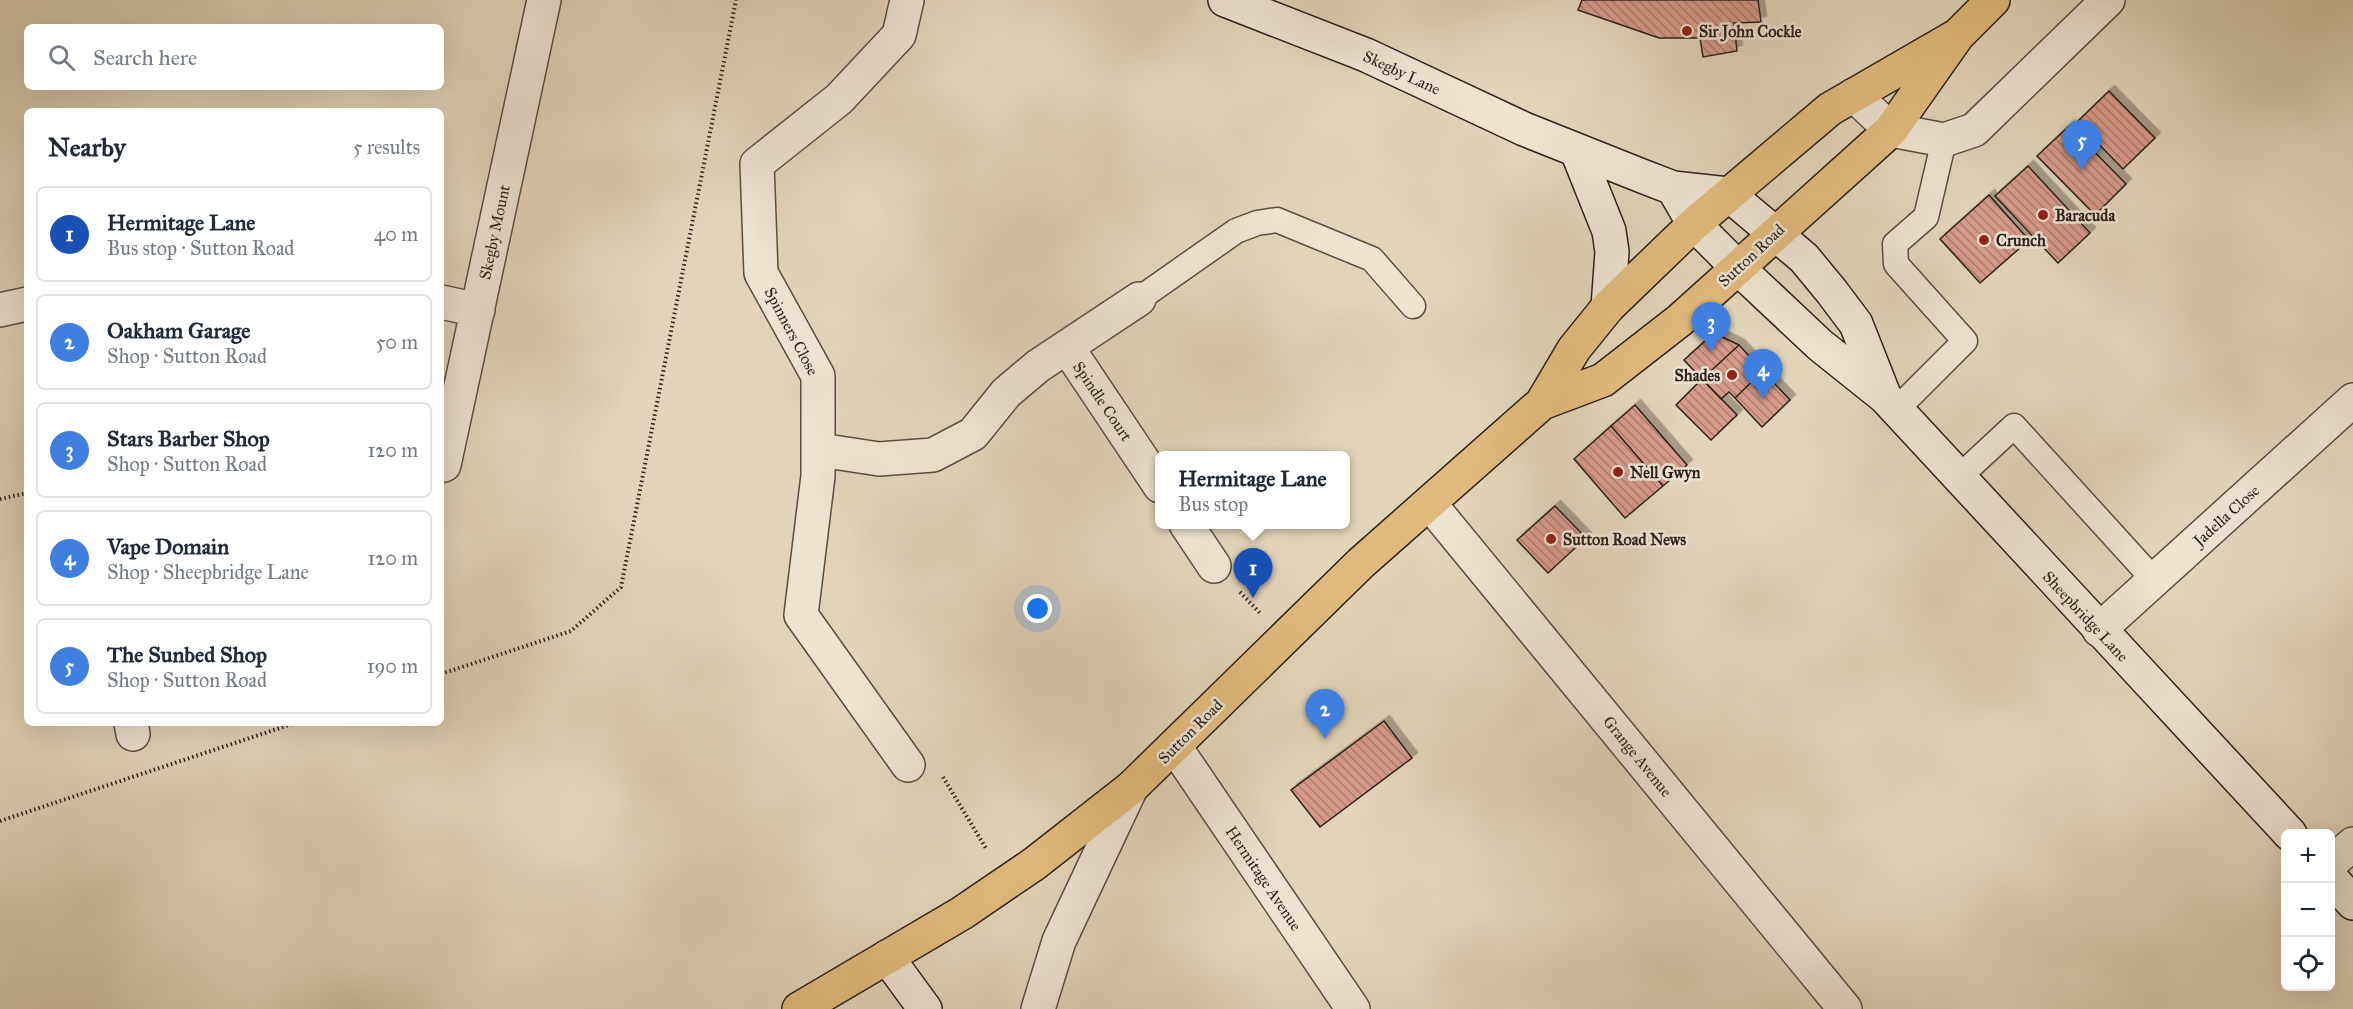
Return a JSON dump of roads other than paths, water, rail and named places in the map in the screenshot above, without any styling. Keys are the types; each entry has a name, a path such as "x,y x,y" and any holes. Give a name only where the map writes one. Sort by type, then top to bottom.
{"highway":[{"name":"Sutton Road","path":"1542,403 1603,380 1680,320 1890,130 1958,35 1993,0"},
{"name":"Sutton Road","path":"799,1009 962,913 1034,864 1131,788 1175,747 1283,636 1361,563 1542,403 1574,349 1608,307 1694,224 1830,109 1958,35"}],"street":[{"name":"Skegby Mount","path":"444,465 544,0"},
{"name":"Spinners Close","path":"907,0 900,35 839,99 757,164 761,273 818,376 820,450 801,615 908,765"},
{"name":"Skegby Lane","path":"1225,0 1366,55 1524,129 1577,151 1673,188 1728,194"},
{"path":"1854,95 1890,130 1944,140 1974,130 2108,0"},
{"path":"1577,151 1609,231 1612,252 1608,307"},
{"path":"1673,188 1694,224"},
{"name":"Sheepbridge Lane","path":"1728,194 1776,232 1804,258 1856,324 1891,403"},
{"name":"Sheepbridge Lane","path":"1694,224 1820,345 1891,403 2285,829"},
{"name":"Spindle Court","path":"820,450 879,459 933,455 973,434 1006,393 1038,366 1139,300"},
{"path":"444,303 478,310"},
{"path":"0,310 24,305"},
{"name":"Spindle Court","path":"1067,347 1155,479"},
{"name":"Jadella Close","path":"2099,630 2353,400"},
{"name":"Grange Avenue","path":"1430,504 1845,1009"},
{"path":"1189,529 1214,566"},
{"name":"Hermitage Avenue","path":"1175,747 1353,1009"},
{"path":"1038,1009 1059,941 1131,788"},
{"path":"2335,860 2353,844"},
{"path":"2335,883 2353,903"},
{"path":"886,957 925,1009"}],"lane":[{"path":"1891,403 1965,341 1896,264 1895,244 1926,217 1944,140"},
{"path":"1139,300 1236,231 1257,223 1277,220 1372,259 1413,306"},
{"path":"1959,477 2014,426 2154,580"}],"place":[{"name":"Sir John Cockle","path":"1687,31"},
{"name":"The Sunbed Shop","path":"2082,170"},
{"name":"Baracuda","path":"2043,215"},
{"name":"Crunch","path":"1984,240"},
{"name":"Stars Barber Shop","path":"1711,352"},
{"name":"Shades","path":"1732,375"},
{"name":"Vape Domain","path":"1763,399"},
{"name":"Nell Gwyn","path":"1618,472"},
{"name":"Sutton Road News","path":"1551,539"},
{"name":"Hermitage Lane","path":"1253,598"},
{"name":"Oakham Garage","path":"1325,739"}]}
